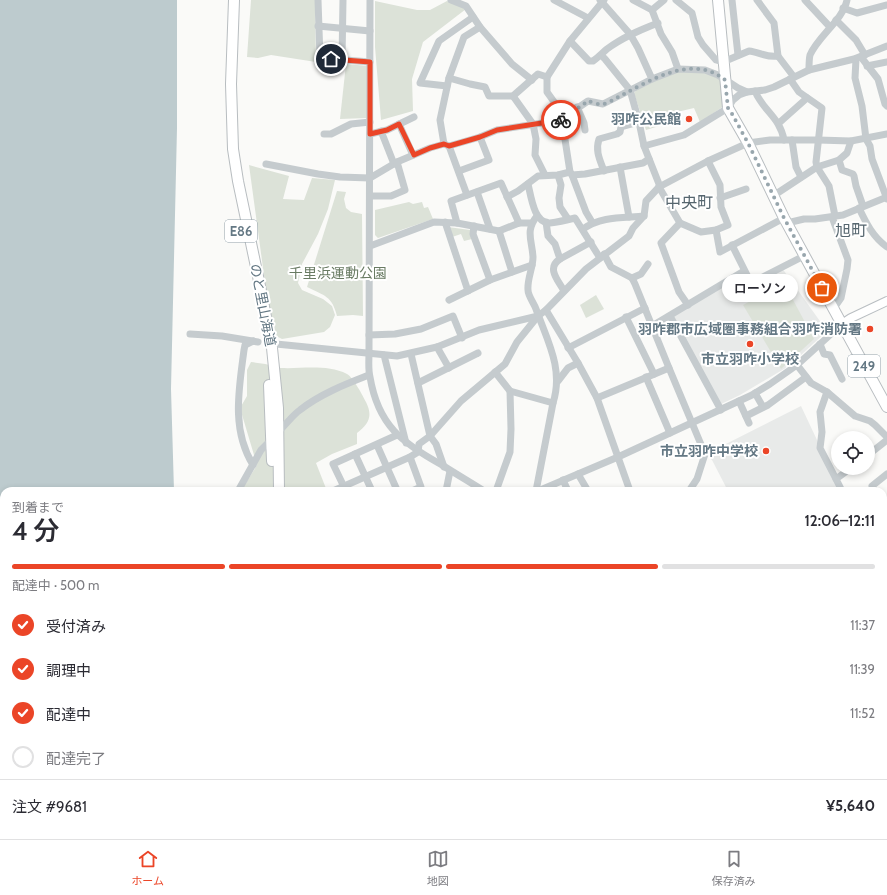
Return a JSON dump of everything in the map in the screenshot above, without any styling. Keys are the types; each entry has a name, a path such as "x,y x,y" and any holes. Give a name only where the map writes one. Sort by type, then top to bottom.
{"highway":[{"name":"のと里山海道","path":"228,0 224,76 225,128 236,209 256,294 265,349 271,410 272,487"},
{"name":"のと里山海道","path":"234,0 231,76 233,149 238,181 272,348 278,408 279,487"},
{"path":"232,129 241,0"},
{"name":"249","path":"718,0 728,108 748,143 804,256 834,308 887,407"}],"main road":[{"path":"842,324 851,318 887,301"}],"street":[{"path":"318,0 320,58 370,62"},
{"path":"342,60 343,0"},
{"path":"370,0 369,375 377,403 384,417 397,435 418,452 477,487"},
{"path":"451,0 466,6 480,27 512,64 532,80"},
{"path":"554,0 588,18"},
{"path":"633,0 652,10 661,34 672,52 678,69"},
{"path":"652,10 664,0"},
{"path":"676,0 692,13 697,34 703,45 716,60 724,62 748,51 771,58 778,56"},
{"path":"732,0 738,55"},
{"path":"757,0 774,23 778,56 792,78 796,88 807,98 822,108 816,157 817,167 829,186 834,217 848,260 841,298 834,308"},
{"path":"805,0 830,27"},
{"path":"809,70 810,56 836,20 846,0"},
{"path":"592,222 586,212 571,174 562,119 557,106 547,92 547,77 570,41 602,1 630,34 652,79"},
{"path":"843,8 856,13 887,5"},
{"path":"447,86 420,82 439,41 473,17"},
{"path":"836,20 856,40 860,57 878,79 885,104 887,106"},
{"path":"570,41 589,61 593,61 602,56 605,50 630,34 658,23"},
{"path":"318,26 370,31"},
{"path":"467,195 459,171 446,145 440,120 449,78 464,37 480,27"},
{"path":"644,146 684,135 728,108 738,95 747,92 774,88 809,70 860,57 887,46"},
{"path":"602,56 630,90 644,146 659,187 680,223 701,232 716,230 728,225 721,207 720,185 708,161"},
{"path":"716,230 720,252 785,220 834,217 887,198 872,159 870,146 866,139 862,106 855,78 860,57"},
{"path":"867,66 887,62"},
{"path":"266,164 340,177 370,178 395,163 430,148 480,137 497,130 562,119 577,107 588,101 603,104 652,79 678,69 704,70 718,75 747,92"},
{"path":"449,78 485,87 489,96 513,96 538,74 547,77"},
{"path":"755,91 759,100 778,123 784,140"},
{"path":"513,96 533,124 536,139 535,155 545,175"},
{"path":"778,123 807,98"},
{"path":"577,107 584,123 585,130"},
{"path":"370,134 387,130 414,117"},
{"path":"324,134 331,134 351,124 370,122"},
{"path":"604,170 598,154 597,146 599,139 617,134 620,132 620,127 639,122"},
{"path":"399,124 414,155"},
{"path":"370,196 391,196 405,190 381,131"},
{"path":"418,452 419,444 430,436 461,401 505,364 517,342 538,316 546,310 586,269 630,236 633,228 644,216 646,201 659,187 708,161 748,143 784,140 851,141 887,134"},
{"path":"459,171 489,160 480,137"},
{"path":"792,140 796,167 801,177"},
{"path":"773,196 817,167 839,160 847,153 851,141"},
{"path":"507,197 538,176 585,174 643,163 648,158"},
{"path":"839,160 842,170 853,174 854,176 861,207 868,227 879,241 887,247"},
{"path":"620,167 629,217"},
{"path":"558,175 561,185 559,198 560,207 568,220"},
{"path":"457,223 457,217 451,201 501,183 519,223"},
{"path":"528,184 537,216 548,223 575,218 591,242 612,267 632,278 668,368 705,454 697,480 692,487"},
{"path":"720,198 746,188"},
{"path":"477,192 490,229"},
{"path":"537,216 532,223 530,237 533,257 528,291 552,349 558,381 557,393 538,487"},
{"path":"583,229 592,222 611,218 644,216"},
{"path":"370,246 434,222 457,223 498,231 519,223 532,223"},
{"path":"445,222 468,291"},
{"path":"546,222 548,236 555,244 560,259"},
{"path":"680,223 661,243 679,292 688,305"},
{"path":"474,226 473,234 490,280"},
{"path":"498,231 512,272"},
{"path":"564,291 554,273 553,266 560,259 591,242"},
{"path":"732,245 752,283 804,256"},
{"path":"632,278 641,274 648,264"},
{"path":"449,300 490,280 532,265"},
{"path":"652,326 744,270"},
{"path":"568,348 645,308"},
{"path":"546,310 597,398 629,487"},
{"path":"369,335 395,334 421,329 453,316 462,338"},
{"path":"276,344 397,356 437,347 479,330 538,316"},
{"path":"670,316 721,410"},
{"path":"626,317 654,374"},
{"path":"552,487 563,480 721,410 755,393 797,365 842,324"},
{"path":"190,334 222,336 256,341 245,345 238,408 240,433 253,465"},
{"path":"820,344 824,354 830,355 842,379"},
{"path":"437,347 448,368"},
{"path":"418,384 478,353"},
{"path":"411,354 430,436 436,444 447,469 446,487"},
{"path":"384,355 406,443"},
{"path":"558,381 568,368 578,363"},
{"path":"797,365 811,383 827,392 855,416 875,425 887,438 875,449"},
{"path":"597,398 668,368"},
{"path":"495,372 510,391 554,403"},
{"path":"282,428 299,411 312,402 369,375"},
{"path":"646,377 670,433"},
{"path":"739,401 748,420 763,407 806,377"},
{"path":"497,487 510,452 510,391"},
{"path":"827,392 820,412 822,432 820,448 840,487"},
{"path":"755,393 763,407"},
{"path":"344,487 333,464 397,435"},
{"path":"240,487 267,444"},
{"path":"377,444 394,487"},
{"path":"347,487 418,452"},
{"path":"355,454 370,487"},
{"path":"410,457 421,487"},
{"path":"578,474 586,487"},
{"path":"873,487 887,474"},
{"path":"836,479 841,475"},
{"path":"563,480 566,487"}],"shaded area":[{"path":"0,0 177,0 177,128 171,389 174,487 0,487"},
{"name":"市立羽咋小学校","path":"782,268 827,331 784,369 740,395 719,405 672,317 743,273 750,287"},
{"name":"市立羽咋中学校","path":"801,406 831,470 831,475 833,475 839,487 726,487 712,460 706,454"}],"green space":[{"path":"251,0 315,0 316,62 271,55 258,58 247,57"},
{"path":"375,1 417,10 430,10 447,1 466,9 423,42 412,79 413,111 381,120 375,47"},
{"path":"346,64 368,66 367,118 340,119"},
{"path":"676,71 704,71 721,80 724,106 700,122 694,108 677,112 681,123 669,123 646,130 634,93 638,88"},
{"path":"249,165 289,176 283,199 304,200 312,178 335,180 328,209 318,234 302,264 298,283 302,290 323,299 332,306 335,315 330,327 324,332 282,339 272,334"},
{"name":"千里浜運動公園","path":"337,191 346,192 344,199 346,208 351,212 362,214 363,316 337,316 333,304 327,297 307,287"},
{"path":"409,202 413,204 422,202 424,208 428,207 433,219 378,238 375,235 375,210"},
{"path":"448,227 470,230 472,239 464,241 461,234 452,237"},
{"path":"784,283 814,339 781,369 743,305"},
{"path":"596,295 604,309 586,318 580,305"},
{"path":"251,362 280,368 323,368 347,374 355,383 368,407 369,419 357,433 357,444 332,454 316,463 325,487 243,487 257,465 240,408 247,396 247,370"}],"way so far":[{"path":"561,120 577,107 588,101 603,104 643,83 678,69 704,70 718,75 725,80 728,108 740,127 784,218 822,288"}],"place":[{"name":"羽咋公民館","path":"689,119"},
{"name":"ローソン","path":"822,288"},
{"name":"羽咋郡市広域圏事務組合羽咋消防署","path":"870,329"},
{"name":"市立羽咋小学校","path":"750,344"},
{"name":"市立羽咋中学校","path":"766,451"}],"district":[{"name":"中央町","path":"689,202"},
{"name":"旭町","path":"851,230"}],"route":[{"path":"331,59 370,62 370,134 387,130 399,124 414,155 430,148 444,144 449,146 480,137 497,130 561,120"}]}
